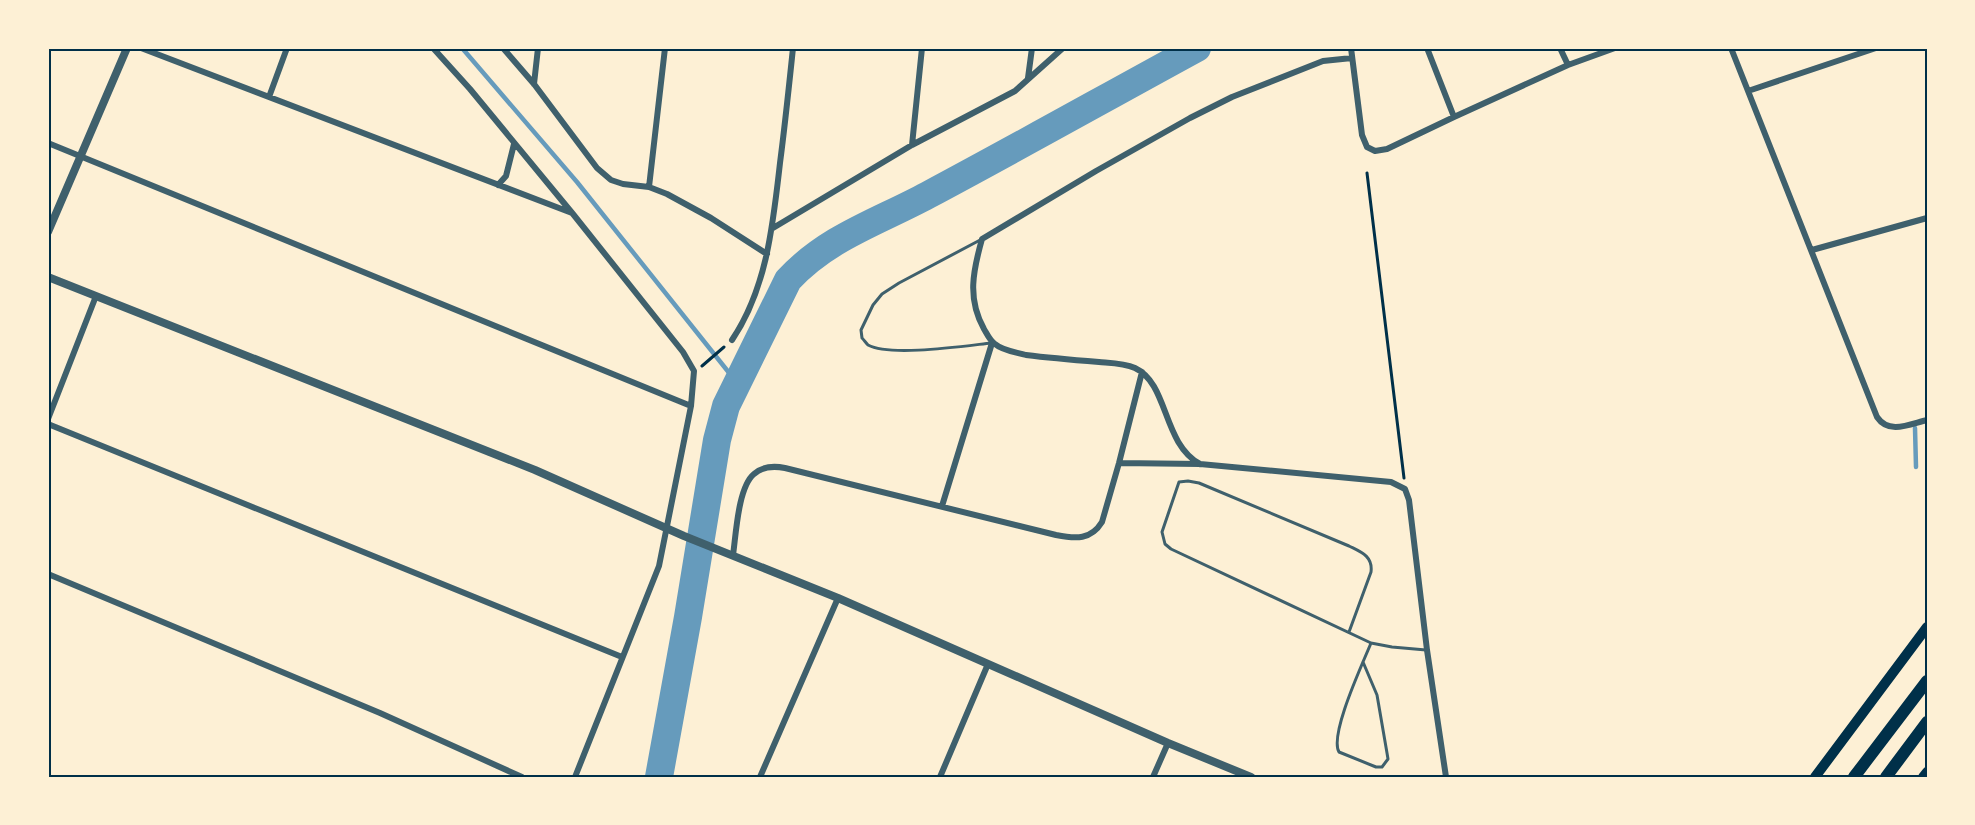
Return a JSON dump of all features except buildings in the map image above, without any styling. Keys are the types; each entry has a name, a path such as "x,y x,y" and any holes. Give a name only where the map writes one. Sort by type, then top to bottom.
{"highway":[{"path":"1815,777 1927,627"},
{"path":"1854,777 1927,681"},
{"path":"1886,777 1927,722"},
{"path":"1923,777 1927,772"}],"street":[{"path":"48,232 127,48"},
{"path":"141,48 573,214"},
{"path":"269,97 287,48"},
{"path":"433,48 573,214 683,352 694,372 691,406 659,566 575,777"},
{"path":"503,48 534,84 597,168 611,180 649,187 687,204 766,254"},
{"path":"534,84 538,48"},
{"path":"649,187 665,48"},
{"path":"732,340 748,313 773,228 793,48"},
{"path":"912,145 922,48"},
{"path":"1028,79 1032,48"},
{"path":"773,228 912,145 1016,91 1062,48"},
{"path":"1351,48 1362,135 1367,147 1371,150 1387,149 1568,65 1615,48"},
{"path":"1427,48 1454,117"},
{"path":"1560,48 1568,65"},
{"path":"1731,48 1879,420 1884,425 1894,427 1927,420"},
{"path":"1749,91 1876,48"},
{"path":"1200,464 1182,450 1157,393 1142,372 1123,364 1026,355 1006,350 992,343 979,319 972,297 972,277 982,239 1096,171 1232,97 1323,61 1352,58"},
{"path":"48,143 691,406"},
{"path":"498,185 506,176 514,144"},
{"path":"1812,250 1927,218"},
{"path":"48,277 535,470 684,536 838,598 1168,743 1251,777"},
{"path":"96,296 48,422 622,657"},
{"path":"942,506 992,343"},
{"path":"732,555 743,492 754,473 773,466 1056,535 1075,538 1089,535 1098,529 1102,522 1142,372"},
{"path":"1119,463 1200,464 1391,482 1405,489 1409,500 1427,650 1446,777"},
{"path":"48,574 380,713 522,777"},
{"path":"760,777 838,598"},
{"path":"940,777 988,664"},
{"path":"1153,777 1168,743"}],"lane":[{"path":"982,239 882,294 873,305 861,330 862,338 868,345 907,350 992,343"},
{"path":"1349,632 1371,572 1371,562 1367,556 1349,546 1198,483 1179,482 1162,532 1165,544 1171,549 1371,643 1427,650"},
{"path":"1364,662 1377,695 1387,753 1388,759 1382,767 1376,767 1342,753 1337,750 1336,746 1343,715 1371,643"}],"path":[{"path":"1367,173 1405,489"},
{"path":"706,363 722,349"}],"waterway":[{"path":"462,48 577,182 738,384"},
{"path":"659,777 717,440 726,406 788,280 820,252 854,231 928,195 1197,48"},
{"path":"1915,428 1916,467"}]}
